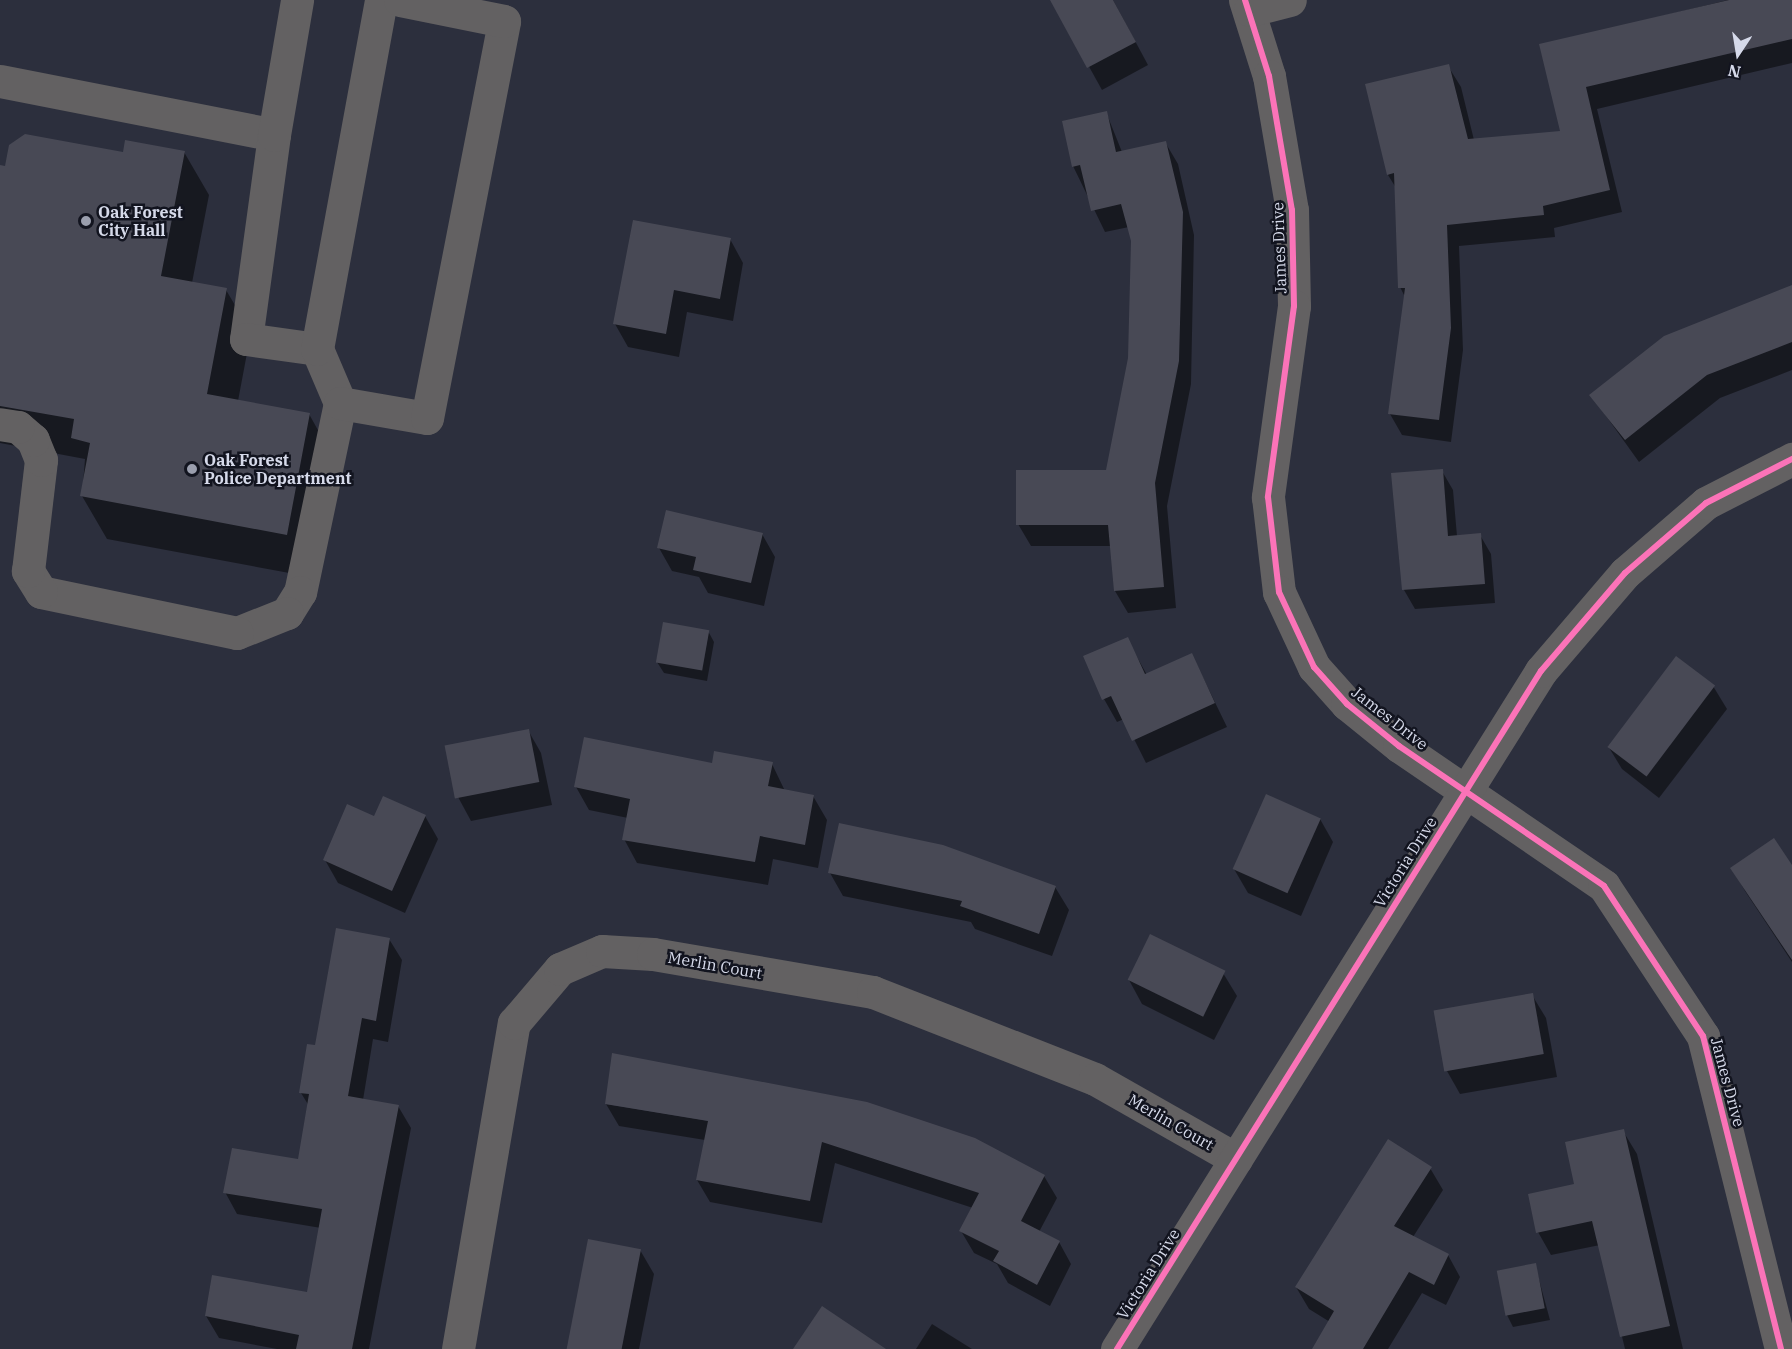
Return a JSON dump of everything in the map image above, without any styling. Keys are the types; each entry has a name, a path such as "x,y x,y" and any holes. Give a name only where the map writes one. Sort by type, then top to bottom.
{"street":[{"path":"297,0 274,135 246,339 317,349"},
{"path":"0,424 18,427 33,440 41,460 28,571 41,592 237,633 287,613 300,591 340,403 317,349 381,0"},
{"path":"340,403 427,418 504,21 400,0"},
{"path":"1248,5 1290,0"},
{"name":"James Drive","path":"1248,5 1285,149 1292,210 1294,306 1268,497 1279,592 1314,667 1347,704 1604,886 1703,1036 1781,1349"},
{"path":"0,81 274,135"},
{"name":"Victoria Drive","path":"1117,1349 1541,671 1625,573 1706,503 1792,459"},
{"name":"Merlin Court","path":"458,1349 514,1023 560,969 602,951 653,954 873,992 1095,1079 1236,1159"}],"building":[{"path":"1050,0 1113,0 1136,42 1087,68"},
{"path":"1729,0 1792,0 1792,39 1586,87 1610,190 1543,206 1544,215 1447,225 1451,328 1439,420 1388,414 1405,288 1398,288 1394,173 1387,175 1365,84 1449,64 1468,139 1560,131 1539,44"},
{"path":"1107,111 1116,152 1166,141 1183,212 1179,361 1155,483 1164,587 1114,591 1108,525 1016,525 1016,470 1106,470 1128,358 1131,241 1121,204 1091,211 1080,165 1072,167 1062,121"},
{"name":"Oak Forest City Hall","path":"25,134 123,152 125,140 185,151 161,276 227,288 207,394 310,413 287,535 80,496 90,443 71,438 74,419 0,406 0,165 5,166 9,145"},
{"path":"633,220 731,238 720,299 674,290 666,334 613,324"},
{"path":"1792,285 1792,342 1707,375 1625,440 1589,395 1664,336"},
{"path":"1443,469 1448,536 1481,533 1485,584 1402,590 1391,473"},
{"path":"666,510 763,533 751,583 693,570 696,557 657,548"},
{"path":"663,622 709,630 702,671 656,662"},
{"path":"1128,637 1145,674 1192,653 1215,703 1132,741 1111,696 1102,700 1083,656"},
{"path":"1676,656 1715,685 1647,777 1607,747"},
{"path":"529,729 539,782 455,798 445,745"},
{"path":"584,737 712,763 714,751 773,762 768,786 814,795 805,845 760,836 755,862 622,840 630,799 574,787"},
{"path":"1266,794 1321,818 1287,893 1233,869"},
{"path":"383,796 426,815 392,891 323,860 347,804 374,816"},
{"path":"839,823 943,845 1056,886 1039,934 960,906 962,901 828,873"},
{"path":"1774,838 1792,865 1792,960 1730,868"},
{"path":"336,928 390,938 376,1021 362,1018 348,1096 399,1105 352,1349 296,1349 299,1335 205,1316 212,1275 307,1292 322,1209 223,1193 232,1148 298,1159 309,1094 299,1093 307,1044 315,1045"},
{"path":"1150,934 1225,971 1203,1017 1128,980"},
{"path":"1533,993 1544,1054 1444,1072 1434,1011"},
{"path":"612,1053 867,1102 975,1138 1045,1175 1021,1221 1060,1241 1037,1285 993,1261 999,1251 959,1231 979,1193 822,1142 810,1201 696,1180 708,1121 605,1104"},
{"path":"1624,1129 1670,1326 1620,1337 1592,1221 1536,1233 1528,1194 1574,1184 1565,1142"},
{"path":"1388,1139 1432,1167 1394,1226 1449,1254 1434,1285 1409,1272 1363,1349 1312,1349 1334,1311 1295,1287"},
{"path":"588,1239 641,1249 622,1349 567,1349"},
{"path":"1536,1263 1545,1308 1506,1316 1497,1271"},
{"path":"822,1306 886,1349 793,1349"}],"cycle path":[{"path":"1245,0 1269,76 1292,210 1294,306 1268,497 1279,592 1314,667 1347,704 1399,746 1604,886 1703,1036 1781,1349"},
{"path":"1117,1349 1541,671 1625,573 1706,503 1792,459"}],"place":[{"name":"Oak Forest City Hall","path":"86,221"},
{"name":"Oak Forest Police Department","path":"192,469"}]}
